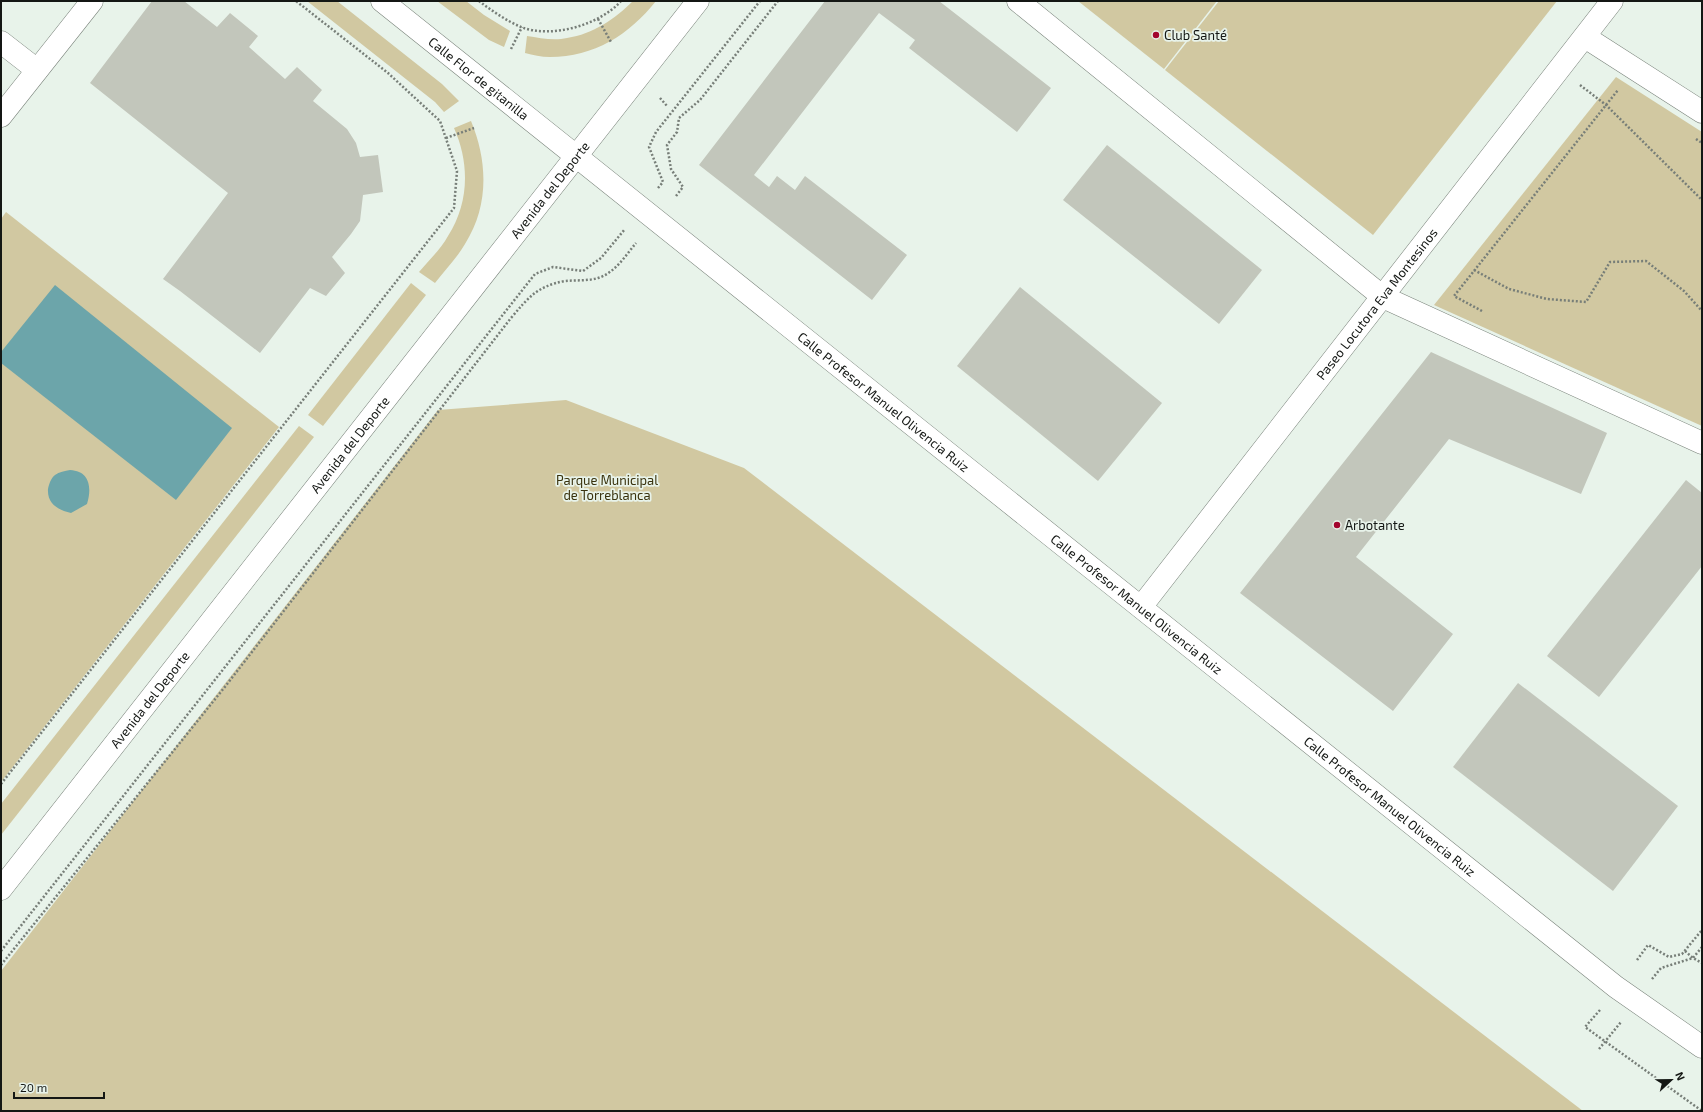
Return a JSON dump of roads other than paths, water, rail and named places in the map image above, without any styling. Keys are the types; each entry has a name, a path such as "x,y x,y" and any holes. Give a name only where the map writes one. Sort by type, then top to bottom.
{"street":[{"path":"1,116 92,1"},
{"name":"Calle Flor de gitanilla","path":"382,1 576,156"},
{"name":"Avenida del Deporte","path":"1,889 698,1"},
{"path":"1018,1 1383,297 1702,443"},
{"name":"Paseo Locutora Eva Montesinos","path":"1141,607 1612,1"},
{"path":"1585,37 1702,112"},
{"path":"1,42 37,70"},
{"name":"Calle Profesor Manuel Olivencia Ruiz","path":"576,156 1616,987 1702,1046"}],"water":[{"path":"55,285 232,428 176,500 1,363 1,352"},
{"path":"70,470 82,473 88,481 89,486 89,498 87,504 71,513 54,506 49,499 48,494 50,481 52,478 60,472"}],"place":[{"name":"Club Santé","path":"1156,35"},
{"name":"Arbotante","path":"1337,525"}],"park label":[{"name":"Parque Municipal de Torreblanca","path":"607,488"}]}
